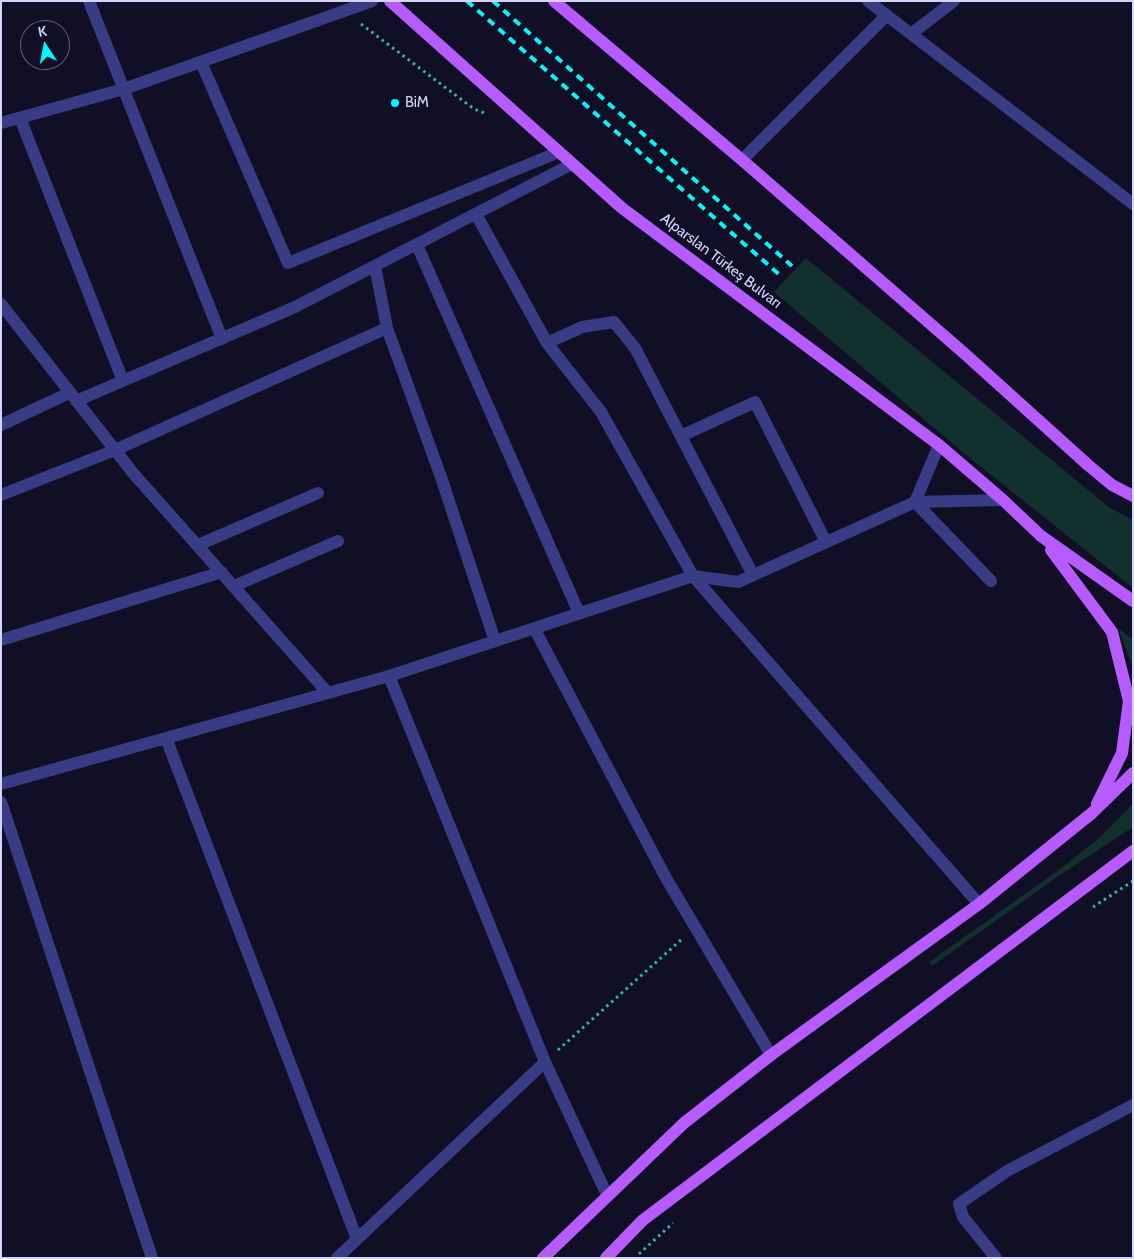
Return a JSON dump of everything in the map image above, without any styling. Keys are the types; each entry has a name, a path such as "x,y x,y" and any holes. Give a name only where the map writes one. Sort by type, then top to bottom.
{"main road":[{"name":"Alparslan Türkeş Bulvarı","path":"390,1 622,208 939,445 1003,500 1041,536"},
{"path":"554,1 742,160 965,354 1088,465 1112,485 1133,496"},
{"path":"1041,536 1133,601"},
{"path":"1041,536 1112,632 1129,701 1122,753 1092,813"},
{"path":"543,1258 607,1195 684,1124 771,1055 979,904 1092,813 1133,773"},
{"path":"606,1258 643,1220 1133,851"}],"street":[{"path":"89,1 222,339"},
{"path":"1,124 124,89 372,1"},
{"path":"868,1 1133,204"},
{"path":"911,34 954,1"},
{"path":"742,160 887,15"},
{"path":"201,62 288,263 559,152"},
{"path":"20,118 123,381"},
{"path":"1,425 73,397 123,381 295,307 572,164"},
{"path":"476,214 547,343 601,412 693,576 979,904"},
{"path":"417,244 579,613"},
{"path":"375,266 387,328 441,478 495,641"},
{"path":"1,304 115,450 328,693"},
{"path":"547,343 582,327 614,322 635,348 752,575"},
{"path":"1,495 115,450 387,328"},
{"path":"681,436 755,402 826,542"},
{"path":"915,502 939,445"},
{"path":"198,545 318,493"},
{"path":"1,784 389,676 693,576 738,582 915,502 1003,500"},
{"path":"915,502 992,581"},
{"path":"234,586 338,541"},
{"path":"1,640 222,572"},
{"path":"534,628 666,878 771,1055"},
{"path":"389,676 545,1062 607,1195"},
{"path":"166,738 357,1239"},
{"path":"1,802 152,1258"},
{"path":"337,1258 545,1062"},
{"path":"996,1258 963,1217 960,1204 1007,1171 1133,1105"}],"path":[{"path":"350,9 361,24 474,110 492,116"},
{"path":"545,1062 696,927"}],"green space":[{"path":"806,258 1110,508 1133,520 1133,588 966,455 774,292"},
{"path":"1118,628 1133,640 1133,667"},
{"path":"1133,804 1133,827 1063,873 932,966 929,962 1060,869 1098,839"}],"railway":[{"path":"467,1 782,277"},
{"path":"493,1 792,266"}],"place":[{"name":"BiM","path":"395,103"}]}
